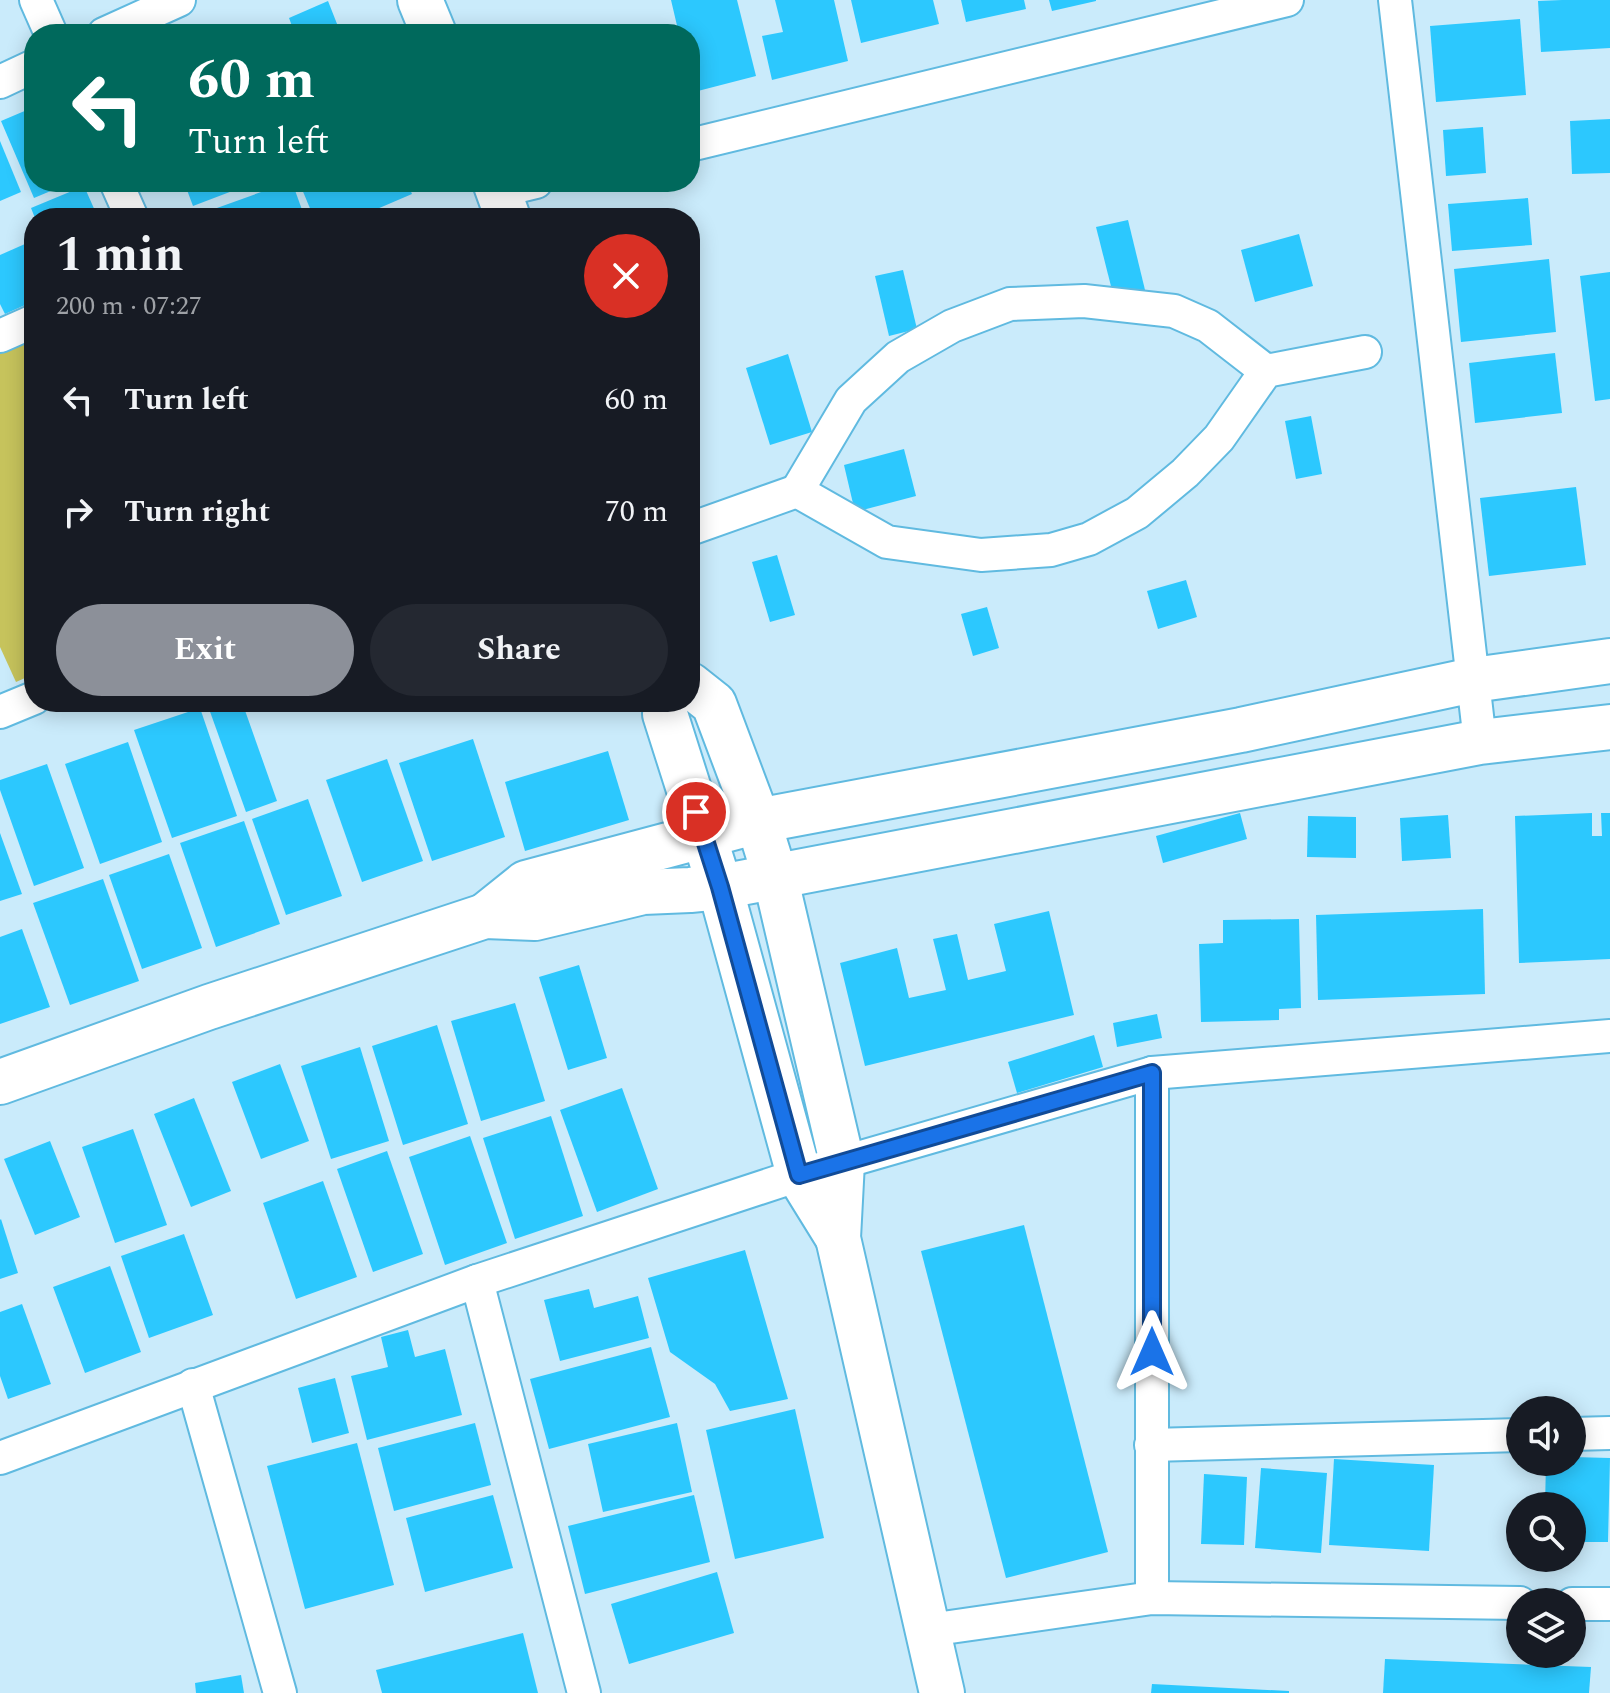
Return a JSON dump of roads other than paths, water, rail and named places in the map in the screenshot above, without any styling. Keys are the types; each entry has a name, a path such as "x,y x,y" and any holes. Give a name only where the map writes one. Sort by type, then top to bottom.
{"street":[{"path":"36,0 47,24"},
{"path":"126,24 179,0"},
{"path":"420,0 430,24"},
{"path":"700,143 1287,0"},
{"path":"1395,0 1480,742"},
{"path":"0,82 24,71"},
{"path":"700,525 797,491 851,400 898,357 952,326 1010,304 1084,301 1174,311 1208,326 1266,371"},
{"path":"0,336 24,325"},
{"path":"797,491 887,542 981,555 1051,550 1089,539 1137,513 1185,473 1219,438 1266,371 1365,352"},
{"path":"485,916 526,883 758,821 1226,733 1473,680 1610,661"},
{"path":"700,693 714,704 775,876 842,1162 838,1238 942,1693"},
{"path":"0,712 24,702"},
{"path":"665,712 720,887 799,1175 838,1238"},
{"path":"0,1082 209,1007 485,916 535,918 643,892 720,887 1480,742 1610,727"},
{"path":"0,1458 477,1281 799,1175 1152,1073 1610,1036"},
{"path":"1152,1073 1152,1598"},
{"path":"477,1281 584,1693"},
{"path":"193,1385 280,1693"},
{"path":"1586,1434 1610,1433"},
{"path":"1151,1445 1506,1435"},
{"path":"929,1630 1152,1598 1506,1603"},
{"path":"1586,1604 1610,1604"}]}
